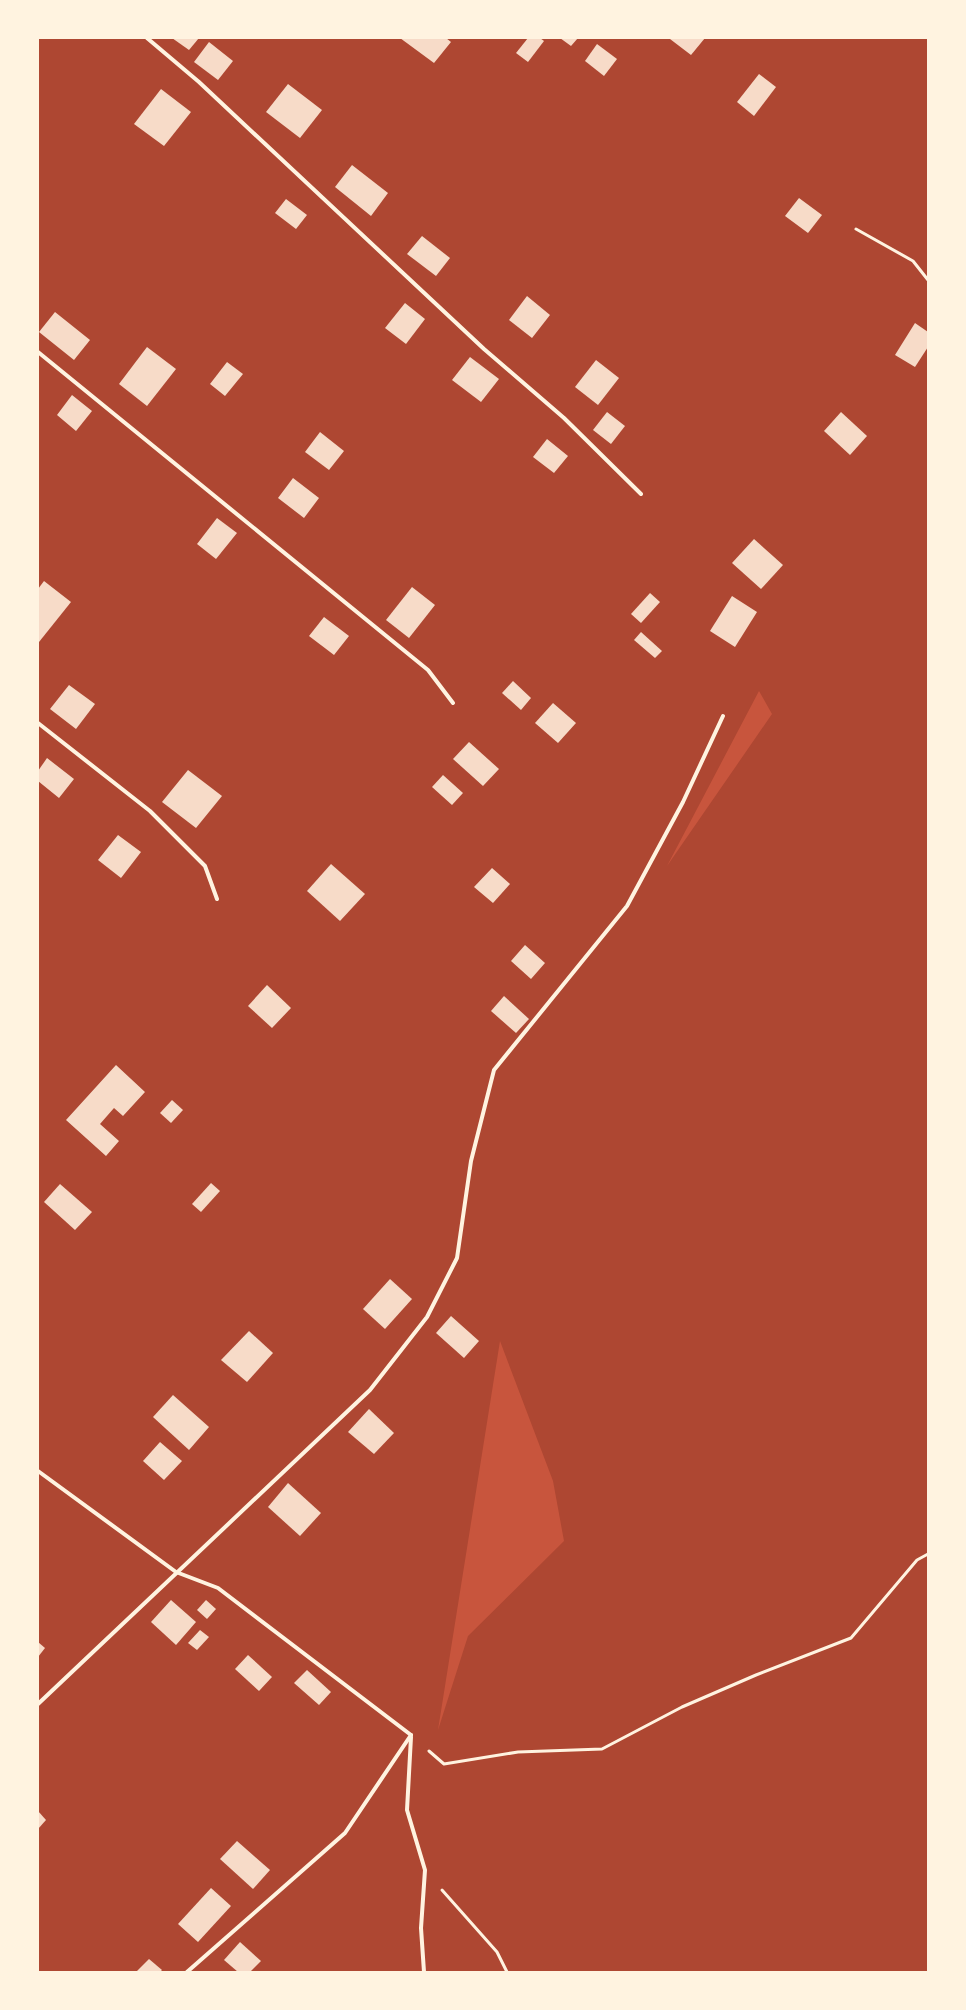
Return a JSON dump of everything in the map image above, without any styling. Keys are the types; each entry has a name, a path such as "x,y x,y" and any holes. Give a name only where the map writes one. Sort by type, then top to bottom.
{"lane":[{"path":"147,38 199,82 484,349 564,418 641,494"},
{"path":"38,352 428,670 453,703"},
{"path":"38,1704 370,1390 427,1317 457,1258 471,1161 494,1070 627,906 683,802 723,716"},
{"path":"38,724 150,811 205,866 217,899"},
{"path":"38,1471 176,1572 218,1588 412,1734"},
{"path":"412,1734 407,1810 425,1870 421,1928 424,1972"},
{"path":"187,1972 345,1833 412,1734"}],"path":[{"path":"856,229 913,261 928,280"},
{"path":"412,1734 444,1764 518,1752 602,1749 682,1706 851,1638 917,1560 928,1554"},
{"path":"425,1870 497,1952 507,1972"}],"shaded area":[{"path":"38,38 928,38 928,1972 38,1972","holes":["759,691 772,714 667,866","500,1341 553,1481 564,1541 468,1636 438,1730"]}],"building":[{"path":"172,38 199,38 189,50"},
{"path":"400,38 446,38 451,42 434,63"},
{"path":"528,38 540,38 544,41 528,62 516,53"},
{"path":"560,38 578,38 571,46"},
{"path":"671,38 705,38 691,55"},
{"path":"209,42 233,61 218,80 194,62"},
{"path":"597,44 617,59 604,76 585,61"},
{"path":"759,74 776,87 754,116 737,102"},
{"path":"288,84 322,110 300,138 266,112"},
{"path":"161,89 191,112 164,146 134,124"},
{"path":"352,165 388,193 371,216 335,187"},
{"path":"799,198 822,215 808,233 785,216"},
{"path":"286,199 307,215 296,229 275,213"},
{"path":"422,236 450,258 436,276 407,254"},
{"path":"527,296 550,315 532,338 509,320"},
{"path":"405,303 425,319 406,344 385,328"},
{"path":"55,312 90,340 74,360 39,332"},
{"path":"915,323 928,332 928,347 915,367 895,355"},
{"path":"147,347 176,369 147,406 119,384"},
{"path":"470,357 499,379 481,402 452,380"},
{"path":"596,360 619,378 598,405 575,387"},
{"path":"227,362 243,374 225,396 210,384"},
{"path":"72,395 92,411 76,431 57,415"},
{"path":"607,412 625,426 611,444 593,430"},
{"path":"841,412 867,436 850,455 824,431"},
{"path":"320,432 344,451 329,470 305,452"},
{"path":"547,439 568,456 554,473 533,457"},
{"path":"293,478 319,498 304,518 278,498"},
{"path":"217,518 237,533 216,559 197,544"},
{"path":"754,539 783,565 761,589 732,563"},
{"path":"44,581 71,602 39,642 38,589"},
{"path":"412,587 435,605 409,638 386,620"},
{"path":"650,593 660,602 641,623 631,614"},
{"path":"732,596 757,612 735,647 710,631"},
{"path":"324,617 349,636 334,655 309,636"},
{"path":"641,632 662,651 655,658 634,640"},
{"path":"513,681 531,698 521,710 502,693"},
{"path":"69,685 95,704 76,729 50,709"},
{"path":"553,703 576,723 558,743 535,723"},
{"path":"469,742 499,769 483,786 453,759"},
{"path":"47,758 74,779 59,798 38,781 38,771"},
{"path":"188,770 222,796 196,828 162,802"},
{"path":"443,775 463,793 452,805 432,787"},
{"path":"118,835 141,852 121,878 98,860"},
{"path":"331,864 365,894 340,921 307,891"},
{"path":"492,868 510,884 493,903 474,887"},
{"path":"525,945 545,963 531,979 511,961"},
{"path":"267,985 291,1008 272,1028 248,1006"},
{"path":"504,996 529,1019 516,1033 491,1011"},
{"path":"116,1065 145,1092 123,1116 114,1108 100,1124 119,1141 106,1156 66,1120"},
{"path":"172,1100 183,1110 171,1123 160,1113"},
{"path":"211,1183 220,1191 201,1212 192,1204"},
{"path":"60,1184 92,1212 75,1230 44,1202"},
{"path":"390,1279 412,1299 385,1329 363,1309"},
{"path":"451,1316 479,1341 464,1358 436,1333"},
{"path":"249,1331 273,1353 247,1382 221,1360"},
{"path":"173,1395 209,1427 189,1450 153,1417"},
{"path":"369,1409 394,1433 374,1454 348,1432"},
{"path":"160,1442 182,1461 164,1480 143,1461"},
{"path":"288,1483 321,1513 300,1536 268,1507"},
{"path":"171,1600 196,1622 176,1645 151,1622"},
{"path":"206,1600 216,1609 207,1619 197,1610"},
{"path":"200,1630 209,1637 197,1650 188,1643"},
{"path":"38,1642 45,1648 38,1657"},
{"path":"248,1655 272,1677 259,1691 235,1669"},
{"path":"307,1670 331,1692 319,1705 294,1683"},
{"path":"38,1811 46,1820 38,1829"},
{"path":"237,1841 270,1870 253,1889 220,1859"},
{"path":"211,1888 231,1906 198,1942 178,1924"},
{"path":"240,1942 261,1961 250,1972 238,1972 224,1960"},
{"path":"149,1959 162,1970 160,1972 136,1972"}]}
